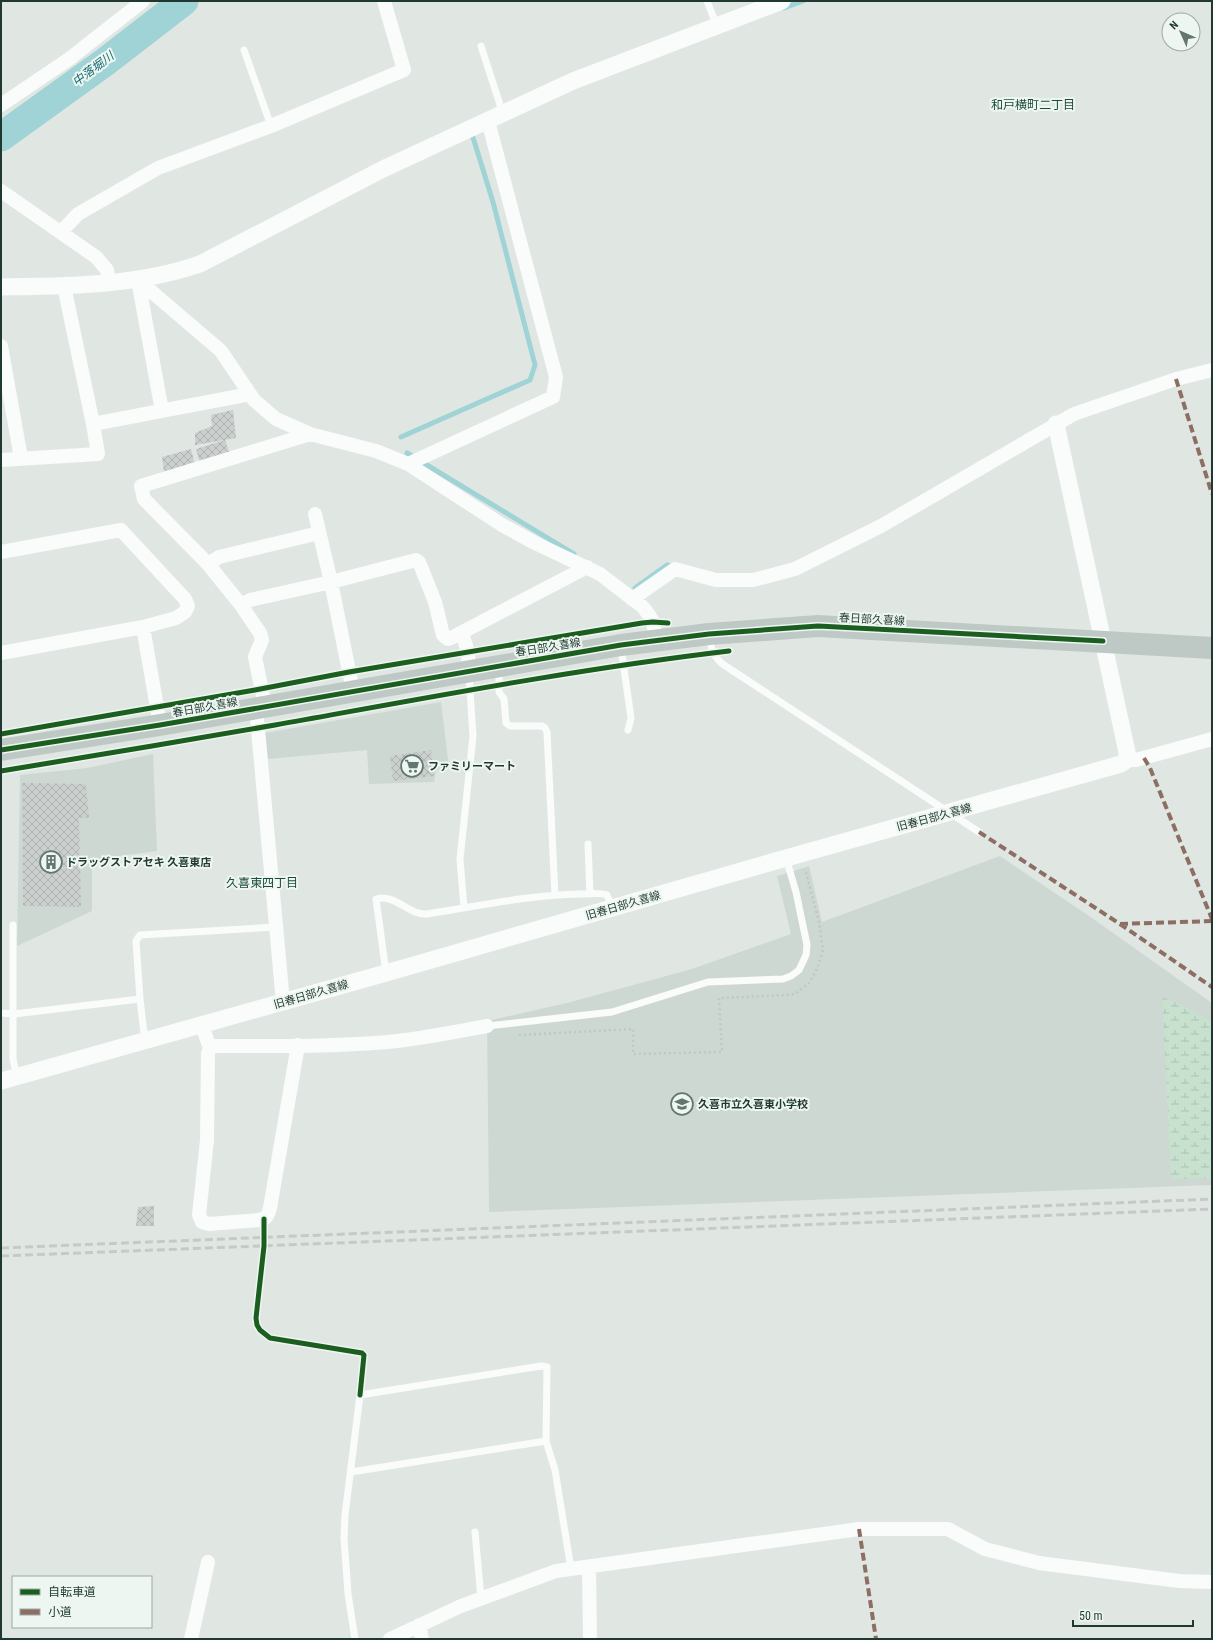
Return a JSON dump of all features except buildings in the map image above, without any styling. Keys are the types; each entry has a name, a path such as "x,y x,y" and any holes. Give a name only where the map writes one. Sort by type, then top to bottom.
{"main road":[{"name":"春日部久喜線","path":"1,750 160,725 621,645 709,634 818,626 1212,648"}],"street":[{"path":"1,105 69,59 143,1"},
{"path":"62,232 78,214 158,168 271,126 404,70 384,1"},
{"path":"1,287 64,286 138,280 176,272 200,264 383,169 581,78 782,1"},
{"path":"408,464 553,397 556,377 488,121"},
{"path":"1,191 62,232 103,264 107,270 109,283"},
{"path":"138,280 221,351 250,394 276,419 310,434 376,450 408,464 502,525 535,543 600,574 643,607 653,622 656,640"},
{"path":"138,280 162,411"},
{"path":"1,460 98,454 64,286"},
{"path":"1,346 21,458"},
{"path":"632,599 675,569 716,580 753,580 795,569 881,526 1074,414 1176,379 1212,370"},
{"path":"93,424 250,394"},
{"path":"1056,424 1127,752 1127,760 1136,760 1212,739"},
{"path":"283,1002 276,927 261,707 255,657 262,640 260,633 241,605 208,564 144,499 142,486 310,434"},
{"path":"315,514 331,582 353,691"},
{"path":"1,552 121,530 185,599 188,606 185,612 176,618 142,627 1,653"},
{"path":"208,564 219,557 319,533"},
{"path":"241,605 250,600 331,582 416,560 419,562 435,602 442,635 448,638 462,633 587,567"},
{"path":"142,627 160,725"},
{"path":"462,633 468,652 469,671"},
{"name":"旧春日部久喜線","path":"9,1079 145,1042 786,858 1122,764 1127,760"},
{"path":"202,1025 211,1046"},
{"path":"211,1046 387,1042 430,1037 487,1026"},
{"path":"211,1046 208,1053 207,1140 199,1215 202,1222 209,1224 264,1219 270,1208 298,1045"},
{"path":"390,1639 418,1625 481,1598 556,1571 859,1529 948,1529 985,1549 1039,1563 1179,1581 1212,1582"},
{"path":"191,1639 208,1562"},
{"path":"589,1567 590,1639"},
{"path":"418,1625 422,1639"}],"lane":[{"path":"707,1 717,26"},
{"path":"481,46 503,114"},
{"path":"244,50 271,126"},
{"path":"709,634 711,650 716,660 979,832"},
{"path":"621,645 631,718 628,730"},
{"path":"499,666 499,692 504,699 506,723 510,726 542,726 547,732 555,895"},
{"path":"464,908 460,860 473,736 469,671"},
{"path":"588,844 590,894"},
{"path":"487,1026 612,1012 708,982 783,979 791,976 799,970 803,962 807,945 796,892 786,858"},
{"path":"386,973 376,899 382,897 389,898 422,914 555,895 590,894 600,892 607,895 612,908"},
{"path":"9,1079 13,1059 13,925"},
{"path":"145,1042 136,941 140,934 276,927"},
{"path":"1,1013 12,1014 140,999"},
{"path":"355,1639 348,1594 344,1538 345,1515 360,1395 533,1367 546,1367 546,1441 554,1470 571,1569"},
{"path":"351,1472 546,1441"},
{"path":"475,1532 481,1598"}],"path":[{"path":"518,1036 633,1028 633,1054 722,1052 720,998 795,994 809,983 817,969 823,950 819,922 804,867"},
{"path":"264,1219 264,1242 257,1308 257,1325 264,1335 270,1338 362,1353 364,1355 360,1395"}],"shaded area":[{"path":"441,702 449,767 436,771 434,782 369,784 367,750 268,759 265,733"},
{"path":"153,754 157,851 92,860 92,911 17,946 20,775 87,768"},
{"path":"1000,856 1092,918 1212,1003 1212,1185 489,1212 487,1021 567,1003 692,969 791,934 777,876 809,866 822,922"}],"green space":[{"path":"1162,997 1181,1005 1212,1022 1212,1178 1171,1179"}],"waterway":[{"name":"中落堀川","path":"1,137 105,62 184,1"},
{"path":"784,8 803,1"},
{"path":"401,437 530,380 535,365 493,202 471,131"},
{"path":"407,453 574,554"},
{"path":"635,588 667,565 674,567"}],"railway":[{"path":"1,1248 1212,1199"},
{"path":"1,1256 1212,1209"}],"marked path":[{"path":"1176,379 1212,494"},
{"path":"1144,758 1150,768 1212,919"},
{"path":"979,832 1120,924 1212,987"},
{"path":"1120,924 1212,921"},
{"path":"859,1529 876,1639"}],"cycle path":[{"path":"1,734 255,690 349,672 642,623 668,623"},
{"path":"1,750 160,725 621,645 709,634 818,626 1103,641"},
{"path":"1,771 241,731 558,675 729,651"},
{"path":"264,1219 264,1246 256,1318 257,1325 260,1330 270,1338 362,1353 364,1355 360,1395"}],"place":[{"name":"ファミリーマート","path":"412,766"},
{"name":"ドラッグストアセキ 久喜東店","path":"51,862"},
{"name":"久喜市立久喜東小学校","path":"682,1104"}],"district":[{"name":"和戸横町二丁目","path":"1033,105"},
{"name":"久喜東四丁目","path":"262,883"}]}
